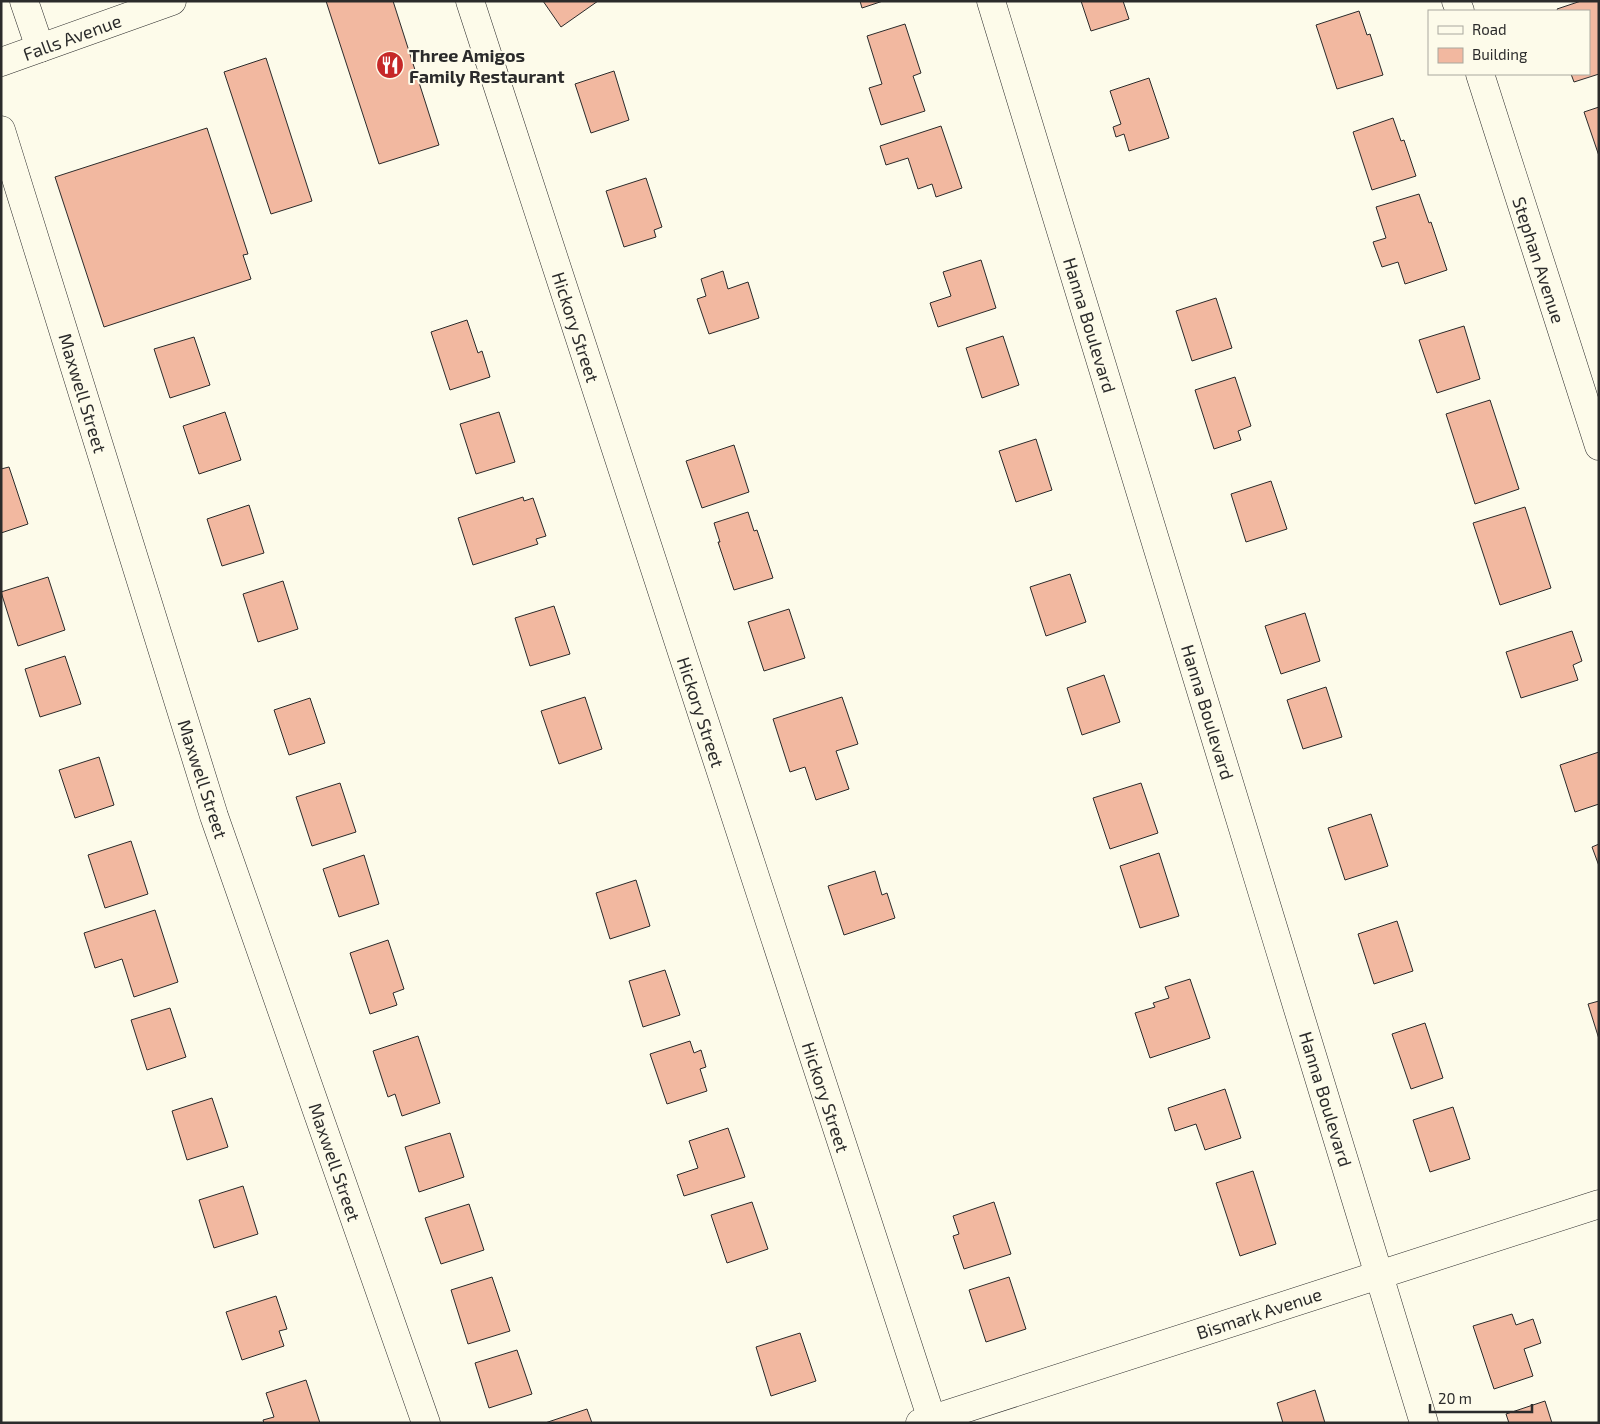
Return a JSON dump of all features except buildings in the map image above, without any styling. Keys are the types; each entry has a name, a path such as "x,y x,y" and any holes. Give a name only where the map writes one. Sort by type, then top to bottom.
{"street":[{"path":"24,1 40,48"},
{"name":"Falls Avenue","path":"1,62 172,1"},
{"name":"Hickory Street","path":"470,1 928,1422"},
{"name":"Hanna Boulevard","path":"991,1 1424,1423"},
{"name":"Stephan Avenue","path":"1480,75 1599,446"},
{"name":"Maxwell Street","path":"1,130 214,816 426,1423"},
{"name":"Bismark Avenue","path":"928,1422 1599,1204"}],"place":[{"name":"Three Amigos Family Restaurant","path":"390,65"}]}
